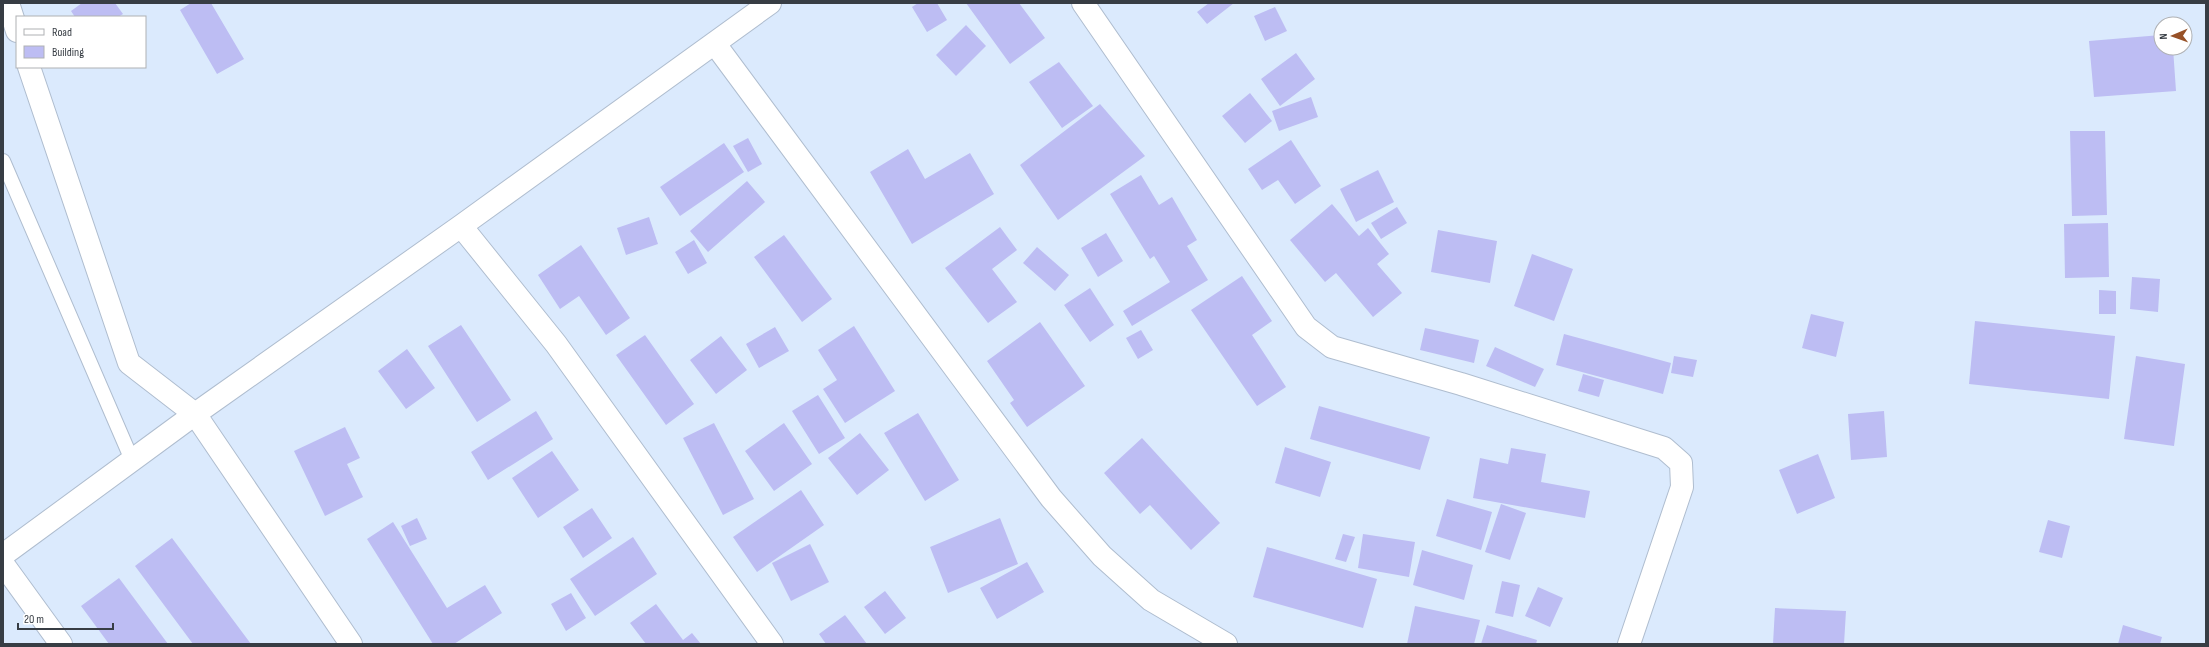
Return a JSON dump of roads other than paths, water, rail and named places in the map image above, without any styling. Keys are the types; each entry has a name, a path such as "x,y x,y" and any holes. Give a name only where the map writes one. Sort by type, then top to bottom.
{"street":[{"path":"8,3 16,28"},
{"path":"3,555 195,414 461,226 770,3"},
{"path":"1083,3 1306,327 1332,347 1461,384 1664,448 1680,463 1682,487 1629,644"},
{"path":"715,44 1051,498 1102,556 1151,600 1226,644"},
{"path":"29,68 130,363 195,414 351,644"},
{"path":"461,226 556,344 772,644"},
{"path":"3,564 61,644"}],"lane":[{"path":"3,161 132,460"}]}
